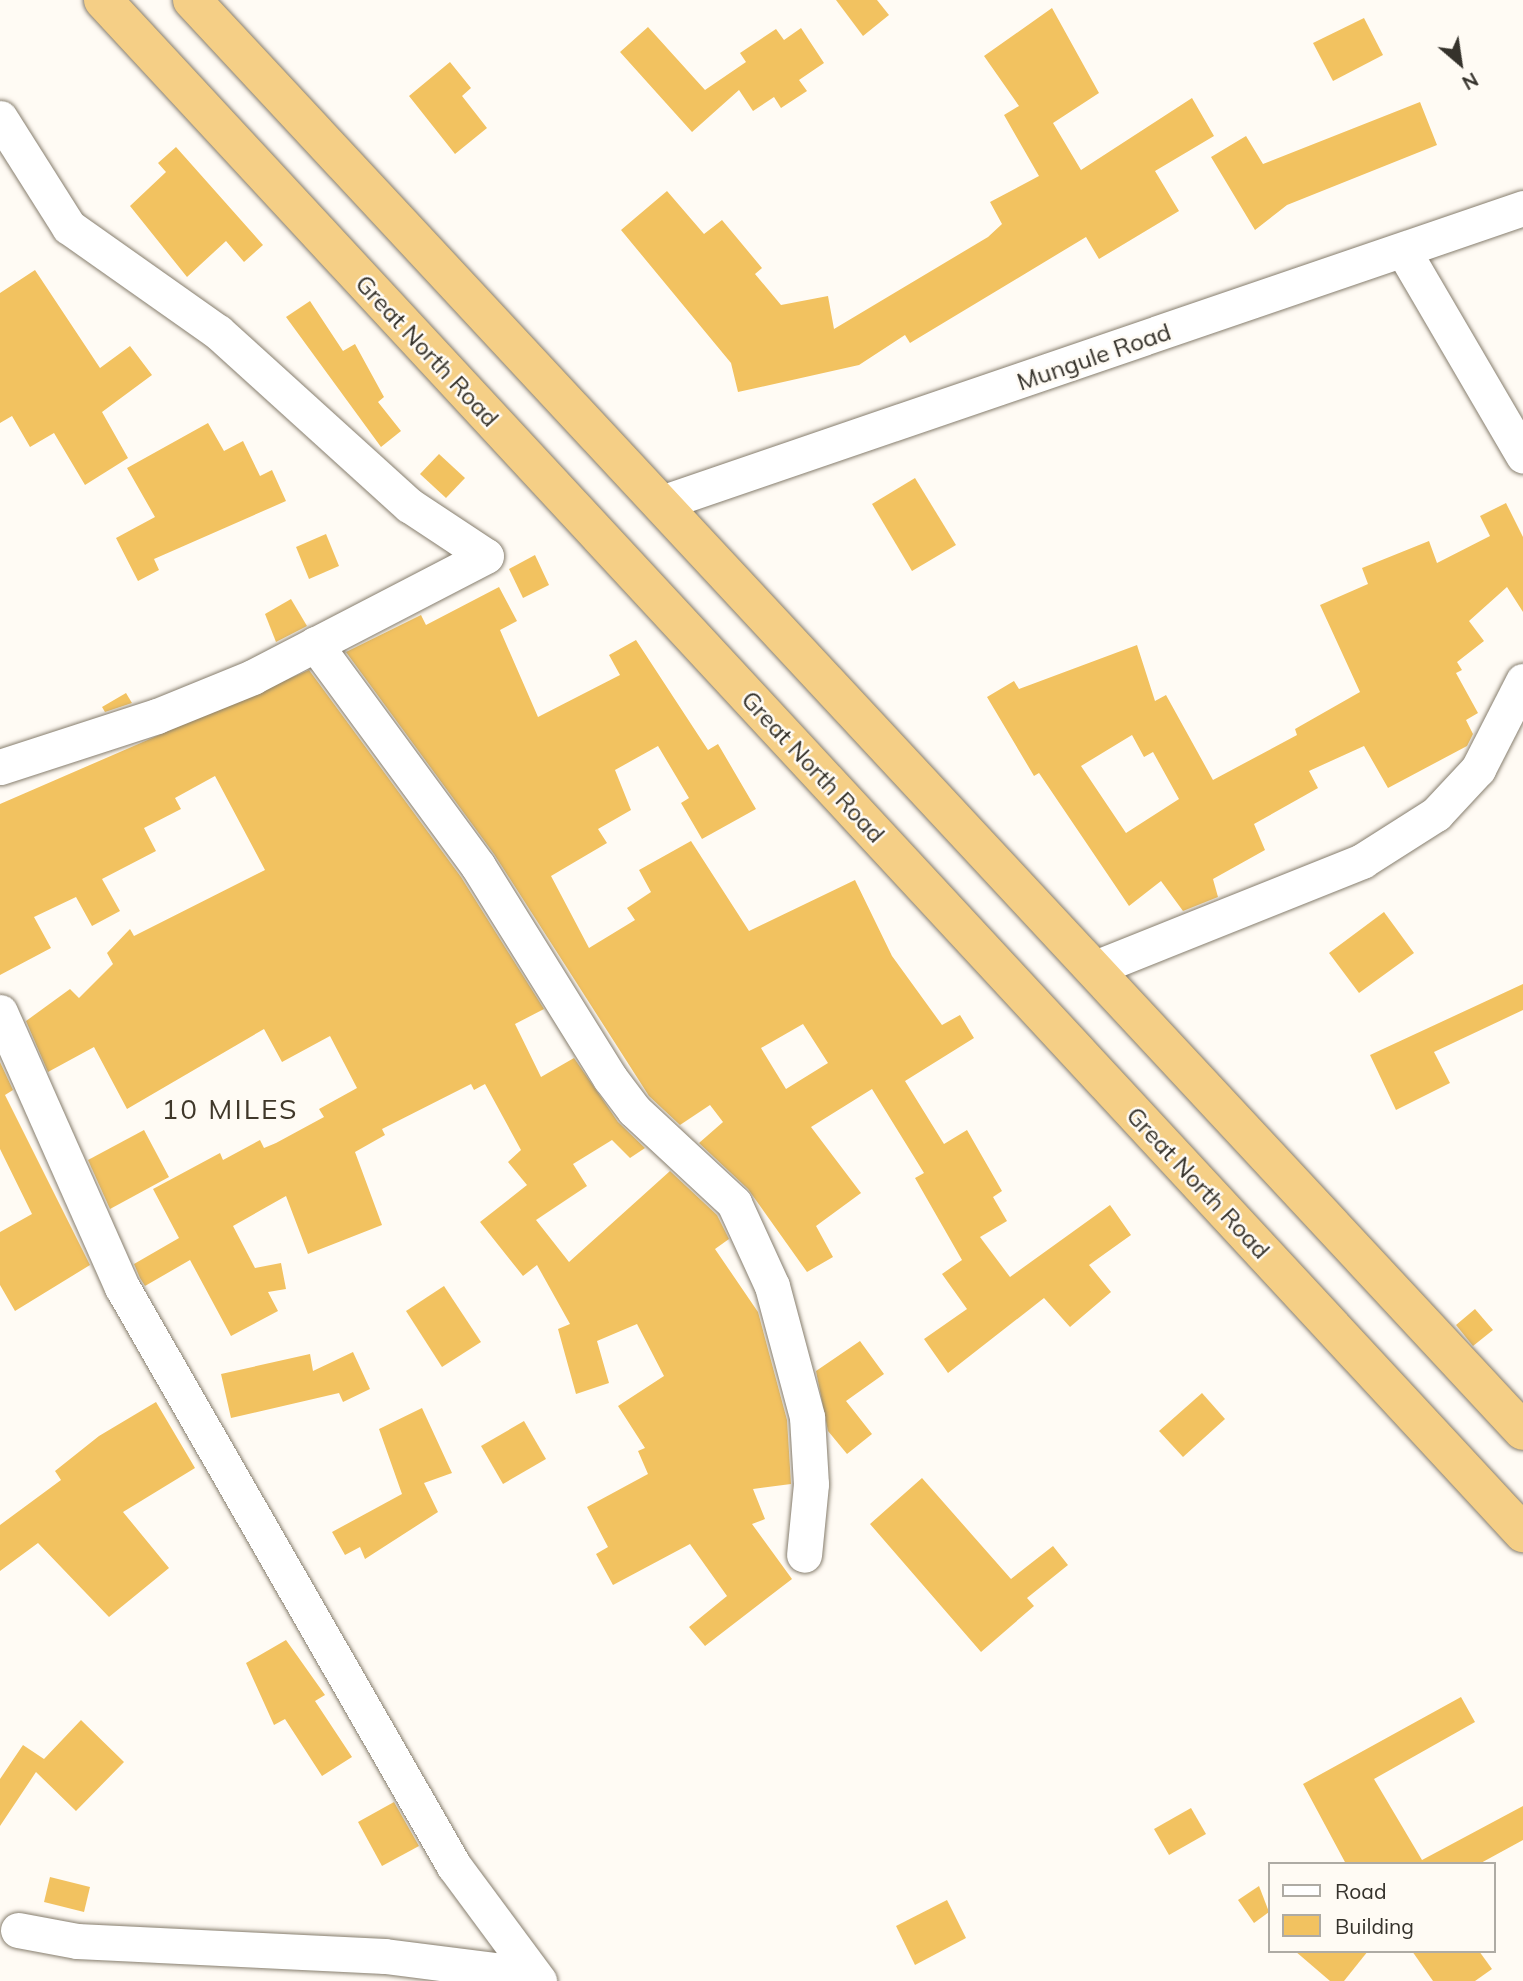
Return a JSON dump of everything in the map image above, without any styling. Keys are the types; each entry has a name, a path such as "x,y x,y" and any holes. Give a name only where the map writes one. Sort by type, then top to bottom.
{"highway":[{"name":"Great North Road","path":"103,0 1523,1533"},
{"path":"192,0 664,502 1523,1431"}],"street":[{"path":"0,118 69,227 218,332 409,505 486,556 315,644 158,716 0,767"},
{"name":"Mungule Road","path":"664,502 1523,208"},
{"path":"1403,250 1523,455"},
{"path":"315,644 478,866 610,1078 634,1110 734,1203 772,1286 807,1417 811,1484 804,1555"},
{"path":"1095,968 1362,861 1436,814 1478,769 1523,681"},
{"path":"0,1012 122,1287 454,1866 536,1978"},
{"path":"18,1930 77,1941 385,1956 470,1974 536,1978"}],"building":[{"path":"836,0 877,0 889,15 863,36"},
{"path":"1052,8 1099,93 1053,123 1081,170 1192,98 1214,136 1155,171 1179,211 1099,259 1086,237 910,343 905,335 859,365 738,392 731,363 621,230 667,191 704,234 722,220 762,268 755,274 781,305 828,296 834,329 988,237 1002,224 990,202 1039,176 1004,115 1019,106 984,56"},
{"path":"1364,18 1383,55 1333,81 1313,43"},
{"path":"648,27 705,90 746,62 740,53 776,29 784,40 801,28 824,63 799,80 807,91 781,108 774,97 753,111 739,90 692,132 620,52"},
{"path":"450,62 471,88 462,96 487,128 455,154 409,96"},
{"path":"1420,102 1437,145 1287,205 1255,230 1211,157 1246,136 1263,164"},
{"path":"176,147 263,245 244,262 226,241 187,277 130,206 166,172 158,163"},
{"path":"35,270 100,368 130,346 152,375 102,412 128,458 85,485 54,433 30,447 12,416 0,423 0,293"},
{"path":"310,301 343,351 355,344 384,397 378,402 401,431 381,447 286,317"},
{"path":"208,423 224,451 243,441 260,476 272,470 286,501 154,559 159,570 138,581 116,538 155,517 127,468"},
{"path":"439,454 465,478 446,498 420,474"},
{"path":"915,478 956,545 912,571 872,504"},
{"path":"1506,503 1523,537 1523,612 1507,587 1469,621 1484,641 1457,662 1462,670 1456,673 1478,713 1466,720 1473,734 1467,746 1388,788 1364,746 1309,771 1318,788 1254,824 1265,850 1213,879 1218,897 1183,911 1161,881 1129,906 1039,773 1034,776 987,697 1014,681 1019,689 1137,645 1155,701 1166,695 1213,780 1297,735 1295,729 1360,692 1320,605 1368,584 1362,568 1429,541 1437,563 1490,536 1480,516","holes":["1132,735 1144,757 1153,752 1179,799 1126,833 1081,766"]},
{"path":"326,534 339,566 309,579 296,547"},
{"path":"535,555 549,585 523,598 509,569"},
{"path":"499,587 517,621 500,630 538,717 620,675 609,655 636,640 708,750 718,744 756,809 702,839 681,803 689,798 658,746 615,770 631,810 598,829 607,843 551,876 589,948 635,920 627,908 651,892 639,870 691,841 749,931 855,880 892,956 942,1025 960,1015 974,1038 905,1081 944,1144 967,1130 1002,1191 993,1197 1007,1221 980,1237 1010,1277 1110,1205 1131,1235 1089,1265 1111,1292 1070,1327 1044,1298 948,1373 924,1339 967,1309 942,1274 962,1260 915,1178 924,1173 872,1089 811,1127 861,1193 816,1226 833,1257 807,1272 748,1189 699,1143 723,1122 710,1105 680,1125 649,1096 494,854 346,652 421,615 426,625","holes":["803,1024 828,1063 786,1089 761,1048"]},
{"path":"291,599 307,626 276,642 265,614"},
{"path":"309,670 461,877 544,1009 515,1024 541,1077 574,1058 618,1122 645,1148 630,1158 612,1140 573,1164 587,1186 536,1220 569,1262 670,1171 717,1215 729,1239 715,1249 758,1312 787,1420 791,1484 753,1489 765,1519 752,1524 792,1579 705,1646 689,1627 727,1596 690,1544 613,1585 596,1554 608,1547 587,1507 648,1474 638,1451 645,1448 618,1406 664,1376 637,1324 597,1341 609,1383 576,1394 558,1329 570,1324 537,1265 523,1276 480,1222 527,1185 508,1162 521,1150 485,1084 474,1090 471,1084 382,1129 385,1135 355,1152 382,1225 308,1254 286,1196 233,1226 255,1268 281,1263 286,1289 268,1292 278,1311 231,1336 190,1260 145,1286 140,1278 134,1264 179,1238 153,1189 220,1153 223,1160 260,1140 264,1148 276,1143 324,1117 319,1109 357,1088 330,1036 282,1062 264,1029 127,1109 94,1047 48,1072 26,1021 70,989 79,998 113,964 107,953 130,929 134,936 265,870 215,776 175,798 181,809 144,828 156,851 102,879 120,911 92,926 76,897 34,917 51,948 0,975 0,804"},
{"path":"126,693 132,703 105,712 102,707"},
{"path":"1384,912 1414,953 1359,993 1329,953"},
{"path":"1523,984 1523,1010 1434,1052 1450,1083 1396,1110 1370,1055"},
{"path":"0,1062 13,1090 5,1095 90,1265 15,1311 0,1285 0,1232 32,1214 0,1149"},
{"path":"144,1130 169,1177 110,1209 88,1160"},
{"path":"444,1286 481,1342 442,1367 406,1311"},
{"path":"1475,1309 1493,1330 1473,1346 1456,1325"},
{"path":"860,1341 884,1374 846,1401 872,1434 847,1454 828,1431 816,1371"},
{"path":"353,1352 370,1389 343,1402 339,1393 231,1418 221,1374 310,1354 313,1371"},
{"path":"1202,1393 1225,1419 1183,1457 1159,1431"},
{"path":"156,1402 195,1468 123,1512 169,1568 109,1617 38,1543 0,1571 0,1525 61,1480 55,1471 99,1436"},
{"path":"422,1408 452,1473 424,1483 438,1512 365,1559 360,1547 345,1555 332,1532 402,1494 379,1429"},
{"path":"524,1421 546,1459 503,1484 481,1446"},
{"path":"922,1478 1011,1579 1053,1546 1068,1565 1027,1598 1034,1606 981,1652 870,1524"},
{"path":"286,1640 325,1695 315,1701 352,1757 322,1776 285,1719 274,1725 246,1663"},
{"path":"1461,1697 1475,1722 1374,1779 1422,1860 1523,1806 1523,1840 1483,1862 1345,1862 1303,1784"},
{"path":"81,1720 124,1762 76,1811 36,1772 0,1826 0,1779 23,1745 44,1759"},
{"path":"394,1802 419,1846 382,1866 358,1822"},
{"path":"1191,1808 1206,1834 1169,1855 1154,1829"},
{"path":"50,1877 90,1887 84,1912 44,1902"},
{"path":"1259,1886 1268,1913 1254,1923 1238,1900"},
{"path":"947,1900 966,1938 915,1965 896,1926"},
{"path":"1297,1953 1366,1953 1344,1981 1330,1981"},
{"path":"1413,1953 1480,1953 1492,1969 1475,1981 1433,1981"}],"district":[{"name":"10 MILES","path":"230,1109"}]}
